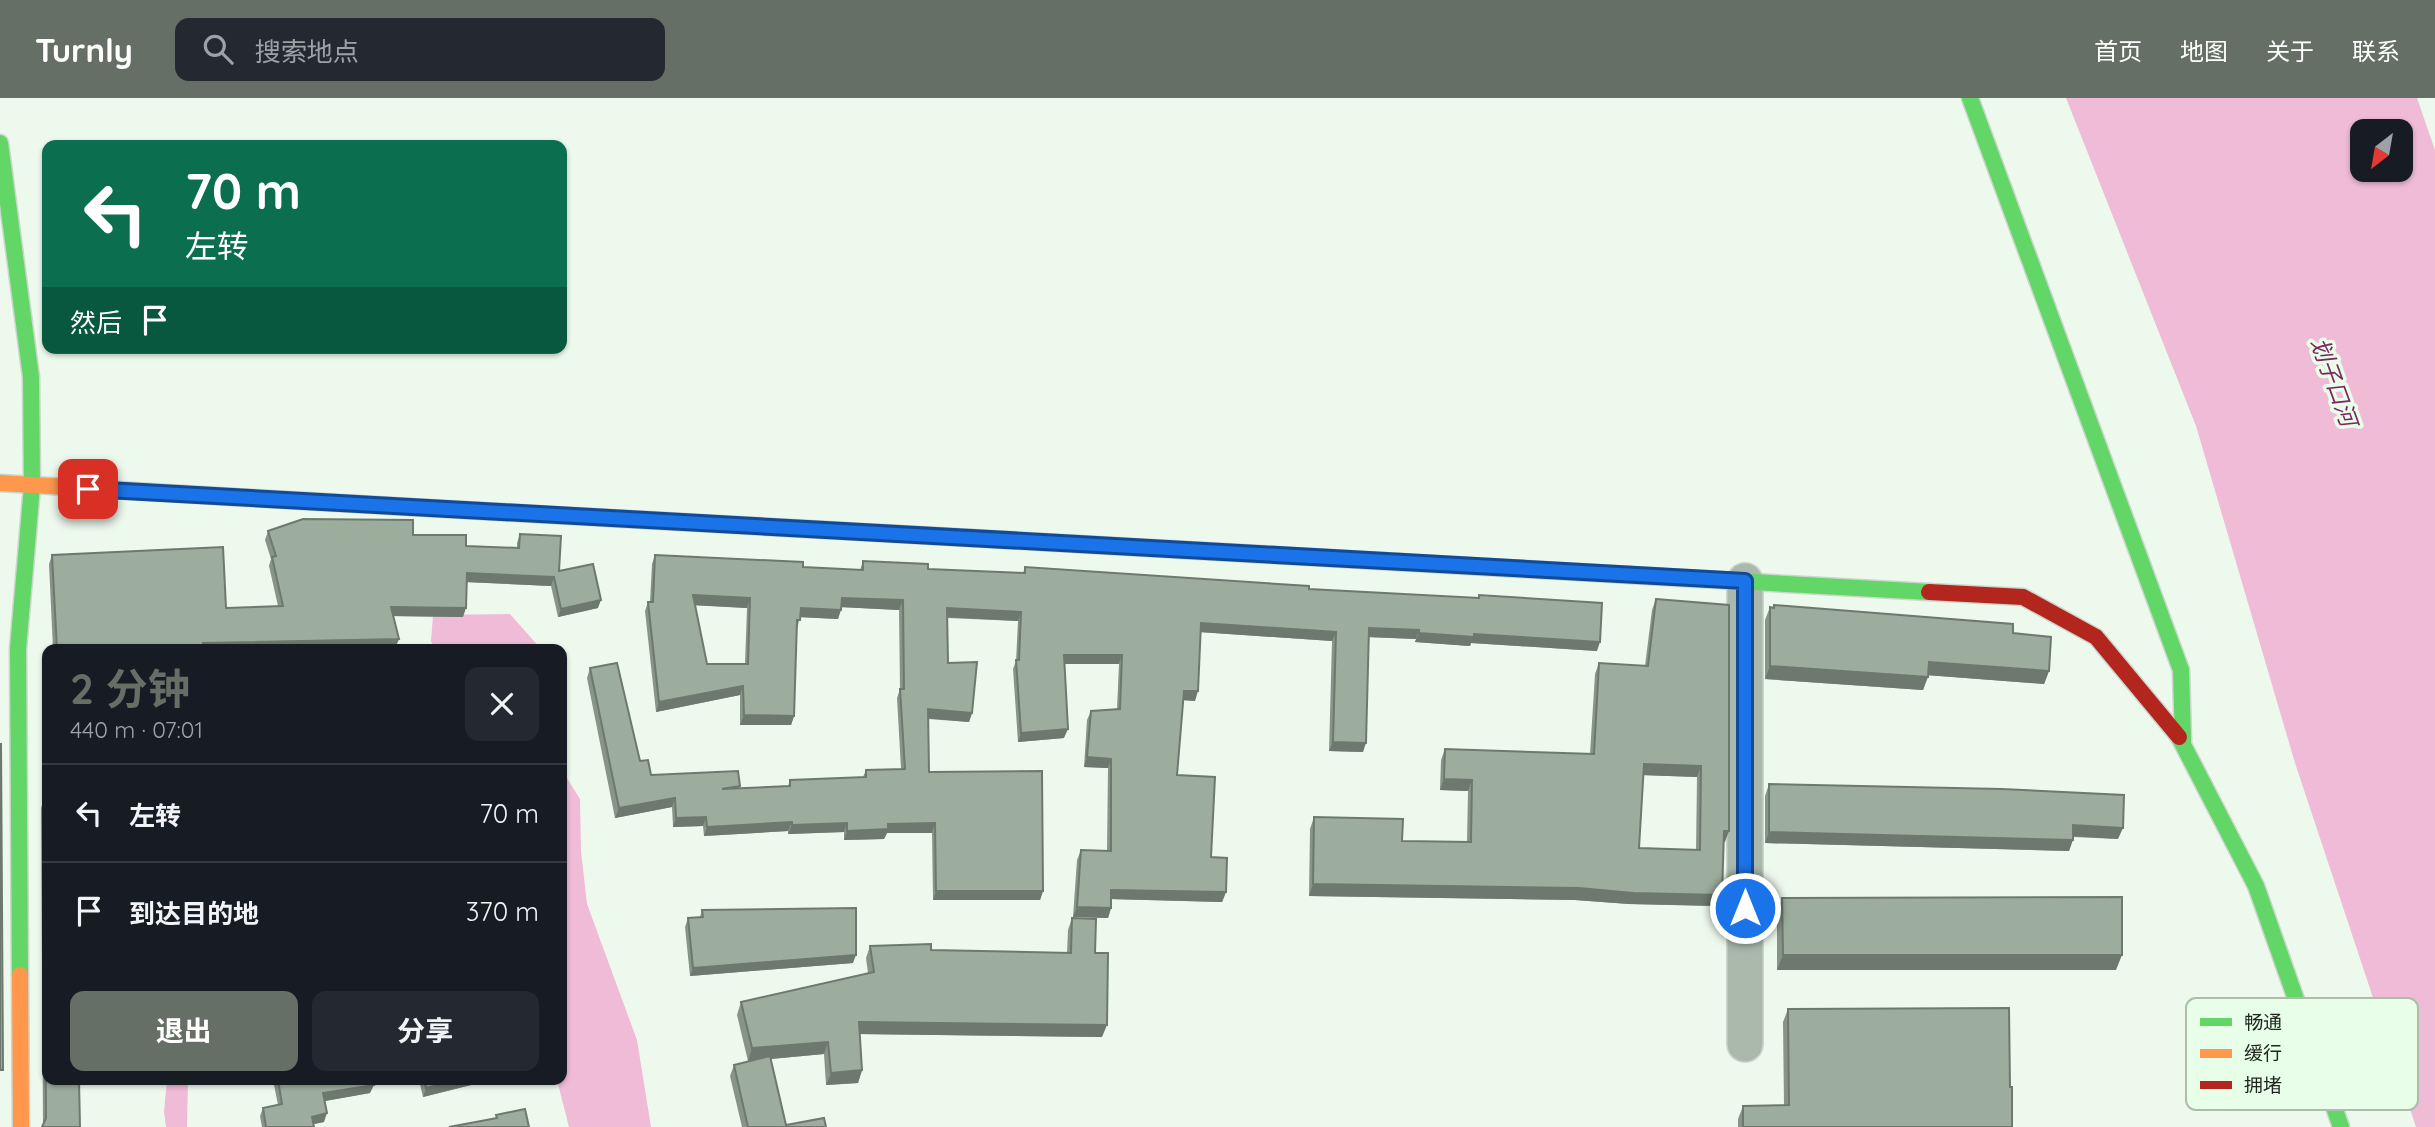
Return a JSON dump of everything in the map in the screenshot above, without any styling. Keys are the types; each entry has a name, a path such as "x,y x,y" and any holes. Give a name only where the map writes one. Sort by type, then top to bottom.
{"main road":[{"path":"1970,98 2181,670 2183,741"},
{"path":"0,143 31,377 32,486 18,649 21,1127"},
{"path":"0,483 2023,597 2096,637 2183,741 2256,886 2296,998"},
{"path":"2335,1110 2341,1127"}],"street":[{"path":"1745,581 1745,1044"}],"water":[{"name":"划子口河","path":"2066,98 2417,98 2435,150 2435,1127 2416,1127 2410,1110 2418,1110 2418,998 2373,998 2295,763 2196,426"},
{"path":"510,614 537,644 432,644 433,615"},
{"path":"567,778 580,799 581,851 587,904 637,1040 651,1127 569,1127 558,1085 567,1085"},
{"path":"167,1085 188,1085 187,1127 166,1127 164,1112"}],"building":[{"path":"303,519 413,520 413,535 466,535 466,546 519,548 520,534 561,536 559,571 593,564 601,600 561,609 554,577 467,573 466,608 391,607 399,639 203,644 57,644 52,555 223,547 226,608 283,606 272,557 276,556 268,531"},
{"path":"655,555 803,562 803,567 863,570 863,561 928,564 928,569 1025,573 1025,567 1309,586 1309,589 1479,598 1479,595 1602,603 1600,642 1474,634 1474,637 1419,633 1419,630 1369,628 1366,743 1333,742 1336,632 1201,623 1198,691 1184,691 1177,775 1215,777 1211,857 1227,858 1226,892 1111,890 1111,908 1077,907 1081,850 1111,851 1111,759 1087,757 1091,711 1120,709 1122,655 1064,655 1068,729 1021,733 1016,660 1019,660 1021,612 947,608 948,663 977,662 972,713 928,709 929,772 1042,771 1043,891 936,891 935,823 888,824 888,829 847,831 847,823 792,825 792,822 707,827 706,817 676,818 675,798 619,808 590,668 617,663 640,761 648,760 651,775 738,771 740,786 722,789 790,786 790,780 866,777 866,770 905,769 900,689 904,689 903,600 842,598 841,610 801,608 800,620 797,620 794,716 744,715 743,686 659,702 648,602 653,602","holes":["693,595 750,598 748,664 707,664"]},
{"path":"1656,599 1729,605 1729,831 1724,831 1722,895 1633,893 1579,888 1313,884 1314,817 1403,819 1402,841 1471,842 1472,780 1444,779 1445,749 1594,754 1599,663 1648,666","holes":["1644,764 1701,766 1700,850 1639,848"]},
{"path":"1774,605 2013,624 2013,633 2051,637 2049,671 1929,662 1928,677 1770,666 1770,607 1774,608"},
{"path":"1,744 3,1070 0,1070"},
{"path":"1769,784 2002,789 2124,795 2123,828 2073,825 2073,840 1769,832"},
{"path":"2122,897 2122,955 1783,955 1782,898"},
{"path":"856,908 856,955 693,968 688,918 703,917 702,910"},
{"path":"1072,918 1096,919 1095,953 1108,953 1107,1025 859,1022 862,1070 831,1073 828,1042 752,1048 741,1002 874,972 870,946 931,944 931,950 1071,953"},
{"path":"2009,1008 2012,1127 1743,1127 1743,1106 1789,1105 1788,1009"},
{"path":"770,1056 786,1125 824,1118 826,1127 748,1127 734,1065"},
{"path":"46,1085 79,1085 80,1127 42,1127 46,1118"},
{"path":"279,1085 374,1085 323,1093 327,1113 312,1117 314,1127 266,1127 263,1108 282,1104"},
{"path":"525,1109 529,1127 449,1127 497,1118 496,1115"}],"traffic: fast":[{"path":"1970,98 2181,670 2183,741"},
{"path":"0,143 31,377 32,486 18,649 20,975"},
{"path":"410,507 972,538"},
{"path":"1399,562 1929,592"},
{"path":"2179,737 2256,886 2296,998"},
{"path":"2335,1110 2341,1127"}],"traffic: slow":[{"path":"0,483 234,497"},
{"path":"972,538 1399,562"},
{"path":"20,975 21,1127"}],"traffic: jam":[{"path":"234,497 410,507"},
{"path":"1929,592 2023,597 2096,637 2179,737"}],"route":[{"path":"88,489 1745,581 1745,908"}]}
